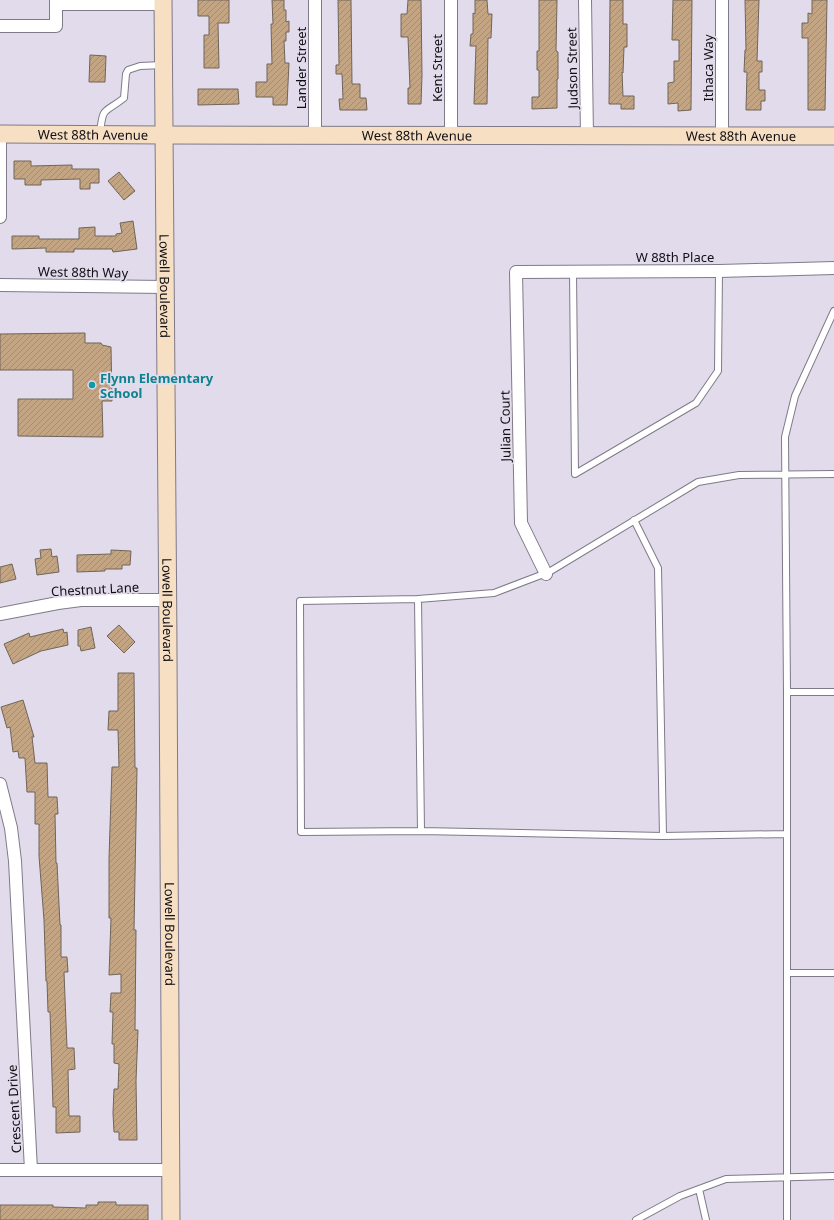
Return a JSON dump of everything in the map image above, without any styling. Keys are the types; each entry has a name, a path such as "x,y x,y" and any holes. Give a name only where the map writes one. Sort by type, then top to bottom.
{"street":[{"name":"Lander Street","path":"315,0 315,135"},
{"name":"Kent Street","path":"451,0 451,135"},
{"name":"Judson Street","path":"585,0 587,136"},
{"name":"Ithaca Way","path":"722,0 722,135"},
{"path":"0,26 56,26 56,2 163,2"},
{"name":"Lowell Boulevard","path":"163,2 171,1220"},
{"name":"West 88th Avenue","path":"0,134 834,136"},
{"path":"0,134 0,217"},
{"name":"W 88th Place","path":"516,272 719,271 834,268"},
{"name":"Julian Court","path":"516,272 521,523 546,574"},
{"name":"West 88th Way","path":"0,285 165,287"},
{"name":"Chestnut Lane","path":"0,614 43,605 81,600 168,600"},
{"name":"Crescent Drive","path":"0,784 11,828 15,861 31,1170"},
{"path":"0,1170 171,1170"}],"lane":[{"path":"99,135 102,116 105,110 124,98 126,74 128,70 140,66 164,64"},
{"path":"573,272 575,474 696,403 718,371 719,271"},
{"path":"787,1220 787,692 785,437 795,396 834,311"},
{"path":"786,834 663,836 421,831 301,832 300,601 418,599 494,593 546,574 698,482 739,475 834,474"},
{"path":"634,520 658,568 663,836"},
{"path":"418,599 421,831"},
{"path":"787,692 834,692"},
{"path":"787,973 834,973"},
{"path":"636,1220 680,1196 726,1179 787,1176 834,1176"},
{"path":"699,1189 706,1220"}],"building":[{"path":"198,0 229,0 229,23 218,23 219,68 204,68 204,35 209,35 209,16 198,16"},
{"path":"272,0 284,0 286,22 289,21 289,32 286,32 286,41 284,41 285,63 289,63 287,105 273,105 273,97 256,97 256,82 267,82 267,64 272,64"},
{"path":"338,0 351,0 352,84 360,84 360,98 366,98 367,110 340,110 339,99 343,99 342,74 336,74 336,65 339,65"},
{"path":"408,0 421,0 421,104 408,104 408,88 410,88 408,37 401,37 401,14 407,14"},
{"path":"475,0 487,0 488,14 492,14 491,38 488,38 487,104 474,104 476,46 470,46 471,34 473,34 473,13 475,14"},
{"path":"539,0 557,0 557,108 532,109 532,97 539,97 537,51 539,51"},
{"path":"610,0 623,0 623,24 627,24 627,47 624,47 623,73 622,72 623,96 634,96 634,109 621,109 621,104 609,104"},
{"path":"673,0 692,0 691,110 678,111 678,103 668,104 668,83 674,82 674,61 679,61 679,40 672,40"},
{"path":"745,0 759,0 757,61 762,61 762,72 759,72 759,90 765,90 765,101 761,101 761,110 746,110 747,72 744,72 746,50"},
{"path":"812,0 827,0 825,110 808,110 808,38 802,38 802,23 808,23 808,13 812,14"},
{"path":"90,55 106,56 105,82 89,82"},
{"path":"198,89 238,89 239,104 198,105"},
{"path":"14,161 31,161 31,166 72,165 72,169 99,169 99,183 90,183 90,189 80,189 80,179 41,180 41,185 25,185 25,179 14,179"},
{"path":"119,172 135,191 124,200 108,181"},
{"path":"133,221 137,249 113,252 112,249 74,249 74,252 46,252 46,248 12,249 12,236 39,236 39,239 79,239 79,228 95,227 95,236 116,236 116,234 122,233 120,223"},
{"name":"Flynn Elementary School","path":"85,333 85,343 101,343 102,345 111,347 112,401 102,401 103,437 18,436 18,399 73,399 73,370 0,370 0,334"},
{"path":"51,549 52,557 57,556 59,572 37,575 35,559 41,558 40,550"},
{"path":"111,550 131,551 130,565 122,565 122,569 77,572 77,555 111,554"},
{"path":"12,564 16,579 0,583 0,567"},
{"path":"119,625 135,642 124,653 107,636"},
{"path":"91,627 95,648 81,651 80,646 78,646 78,630"},
{"path":"63,629 64,633 67,632 68,645 41,651 13,664 4,644 29,633 30,637"},
{"path":"118,673 134,673 135,768 137,768 134,930 136,930 135,1030 138,1030 136,1081 137,1140 119,1140 119,1132 114,1132 113,1113 114,1089 118,1089 119,1064 114,1063 114,1044 112,1044 113,1012 110,1012 111,993 121,993 121,974 109,975 111,918 109,918 109,858 112,767 119,767 118,730 108,730 109,711 118,711"},
{"path":"23,700 34,737 32,737 35,763 47,763 48,797 57,797 58,814 55,814 56,863 61,925 61,957 67,957 68,972 64,972 67,1048 74,1048 75,1069 68,1070 69,1116 80,1116 80,1132 56,1133 56,1107 53,1107 50,1012 48,1012 44,920 39,856 39,824 35,824 35,792 27,792 25,758 19,758 18,751 13,752 10,727 7,728 1,707"},
{"path":"98,1202 116,1202 116,1205 148,1205 148,1220 0,1220 0,1205 53,1205 53,1207 86,1208 86,1205 98,1205"}],"place":[{"name":"Flynn Elementary School","path":"92,385"}]}
